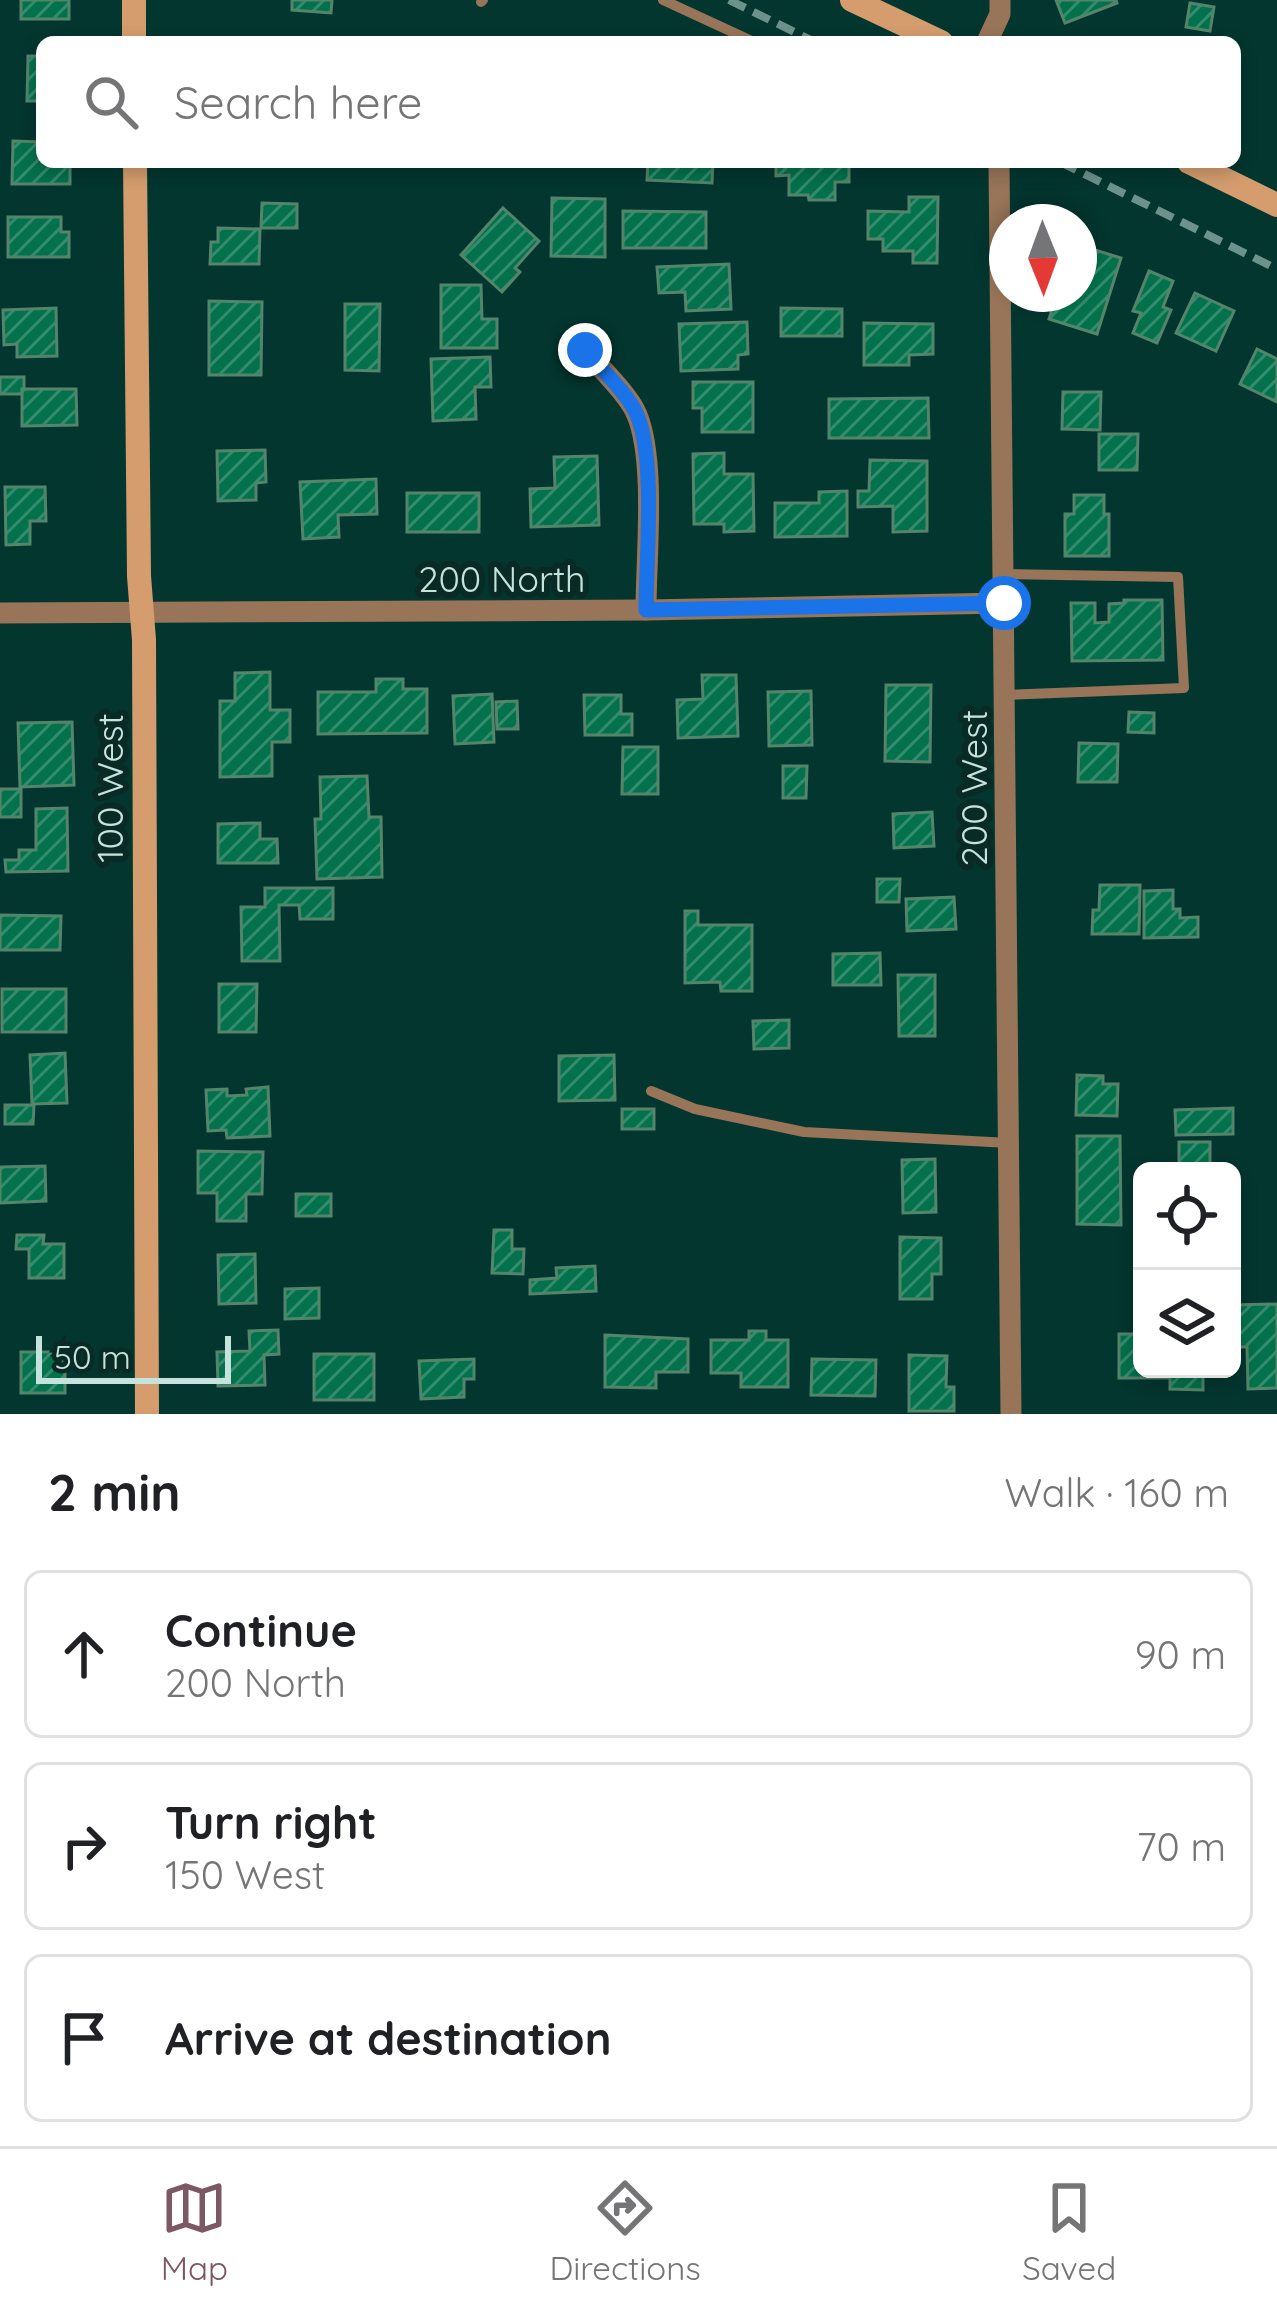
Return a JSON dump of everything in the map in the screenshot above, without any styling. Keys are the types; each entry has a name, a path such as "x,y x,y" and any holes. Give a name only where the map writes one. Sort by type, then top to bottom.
{"street":[{"path":"134,0 134,36"},
{"path":"852,0 928,36"},
{"path":"990,36 1000,14 1000,0"},
{"name":"100 West","path":"135,168 147,1414"},
{"name":"200 West","path":"999,168 1011,1414"},
{"path":"1201,168 1277,205"},
{"path":"585,350 636,411 644,442 646,610"},
{"name":"200 North","path":"0,613 1004,603"}],"lane":[{"path":"663,0 741,36"},
{"path":"1004,574 1178,577 1184,688 1005,695"},
{"path":"651,1091 694,1109 804,1132 1009,1143"}],"building":[{"path":"21,0 69,0 69,19 21,19"},
{"path":"292,0 332,0 331,13 292,10"},
{"path":"1056,0 1116,0 1117,3 1065,23"},
{"path":"1190,3 1214,7 1210,31 1186,27"},
{"path":"28,56 36,56 36,101 27,101"},
{"path":"13,141 36,142 36,168 70,168 70,184 12,184"},
{"path":"648,168 713,168 712,183 647,180"},
{"path":"776,168 849,168 849,182 835,182 835,200 789,195 789,175 776,176"},
{"path":"909,197 938,197 937,263 913,263 913,251 883,251 883,239 868,239 868,211 909,212"},
{"path":"552,198 605,199 605,257 551,256"},
{"path":"262,203 297,204 297,228 261,228"},
{"path":"503,208 539,241 502,292 461,255"},
{"path":"623,211 706,212 706,248 623,248"},
{"path":"8,217 61,217 61,232 69,232 69,257 8,257"},
{"path":"218,228 260,229 259,264 210,264 211,242 218,242"},
{"path":"1097,251 1121,258 1097,334 1049,319 1051,312 1097,312"},
{"path":"729,264 731,309 686,311 685,292 659,293 657,267"},
{"path":"1149,271 1173,281 1163,307 1171,310 1157,343 1133,333 1141,313 1133,311"},
{"path":"441,285 481,285 482,319 497,319 497,348 441,348"},
{"path":"1195,293 1234,311 1216,351 1176,333"},
{"path":"209,301 262,302 261,375 209,375"},
{"path":"345,304 380,304 379,371 345,370"},
{"path":"56,308 57,356 17,357 17,344 4,345 3,310"},
{"path":"781,308 842,309 842,336 781,336"},
{"path":"747,322 748,354 738,355 738,369 681,371 679,324"},
{"path":"864,323 933,324 933,354 909,355 909,365 864,365"},
{"path":"1257,349 1277,359 1277,402 1240,384"},
{"path":"490,357 491,387 475,387 476,419 433,421 431,359"},
{"path":"0,377 24,377 24,394 0,394"},
{"path":"693,382 753,382 753,432 702,432 702,408 693,408"},
{"path":"22,389 76,389 77,425 22,426"},
{"path":"1063,392 1101,392 1100,430 1062,429"},
{"path":"928,398 929,438 829,438 829,399"},
{"path":"1099,434 1138,434 1137,470 1099,470"},
{"path":"265,450 266,482 256,483 256,500 218,501 217,451"},
{"path":"724,453 724,474 753,474 754,531 724,532 724,524 694,524 693,454"},
{"path":"597,456 599,525 531,527 530,489 555,488 554,457"},
{"path":"870,460 927,461 927,531 893,532 893,506 858,507 858,491 869,491"},
{"path":"376,479 377,514 338,515 339,537 303,539 300,482"},
{"path":"5,487 45,487 46,521 30,521 30,544 6,545"},
{"path":"847,491 847,536 775,537 775,503 819,503 819,492"},
{"path":"407,493 479,493 479,532 407,532"},
{"path":"1074,495 1104,495 1109,556 1065,556 1065,514 1074,514"},
{"path":"1162,600 1163,660 1072,661 1071,603 1095,603 1095,623 1109,622 1109,604"},
{"path":"270,672 270,710 290,710 290,742 272,742 272,776 220,777 220,701 235,701 235,673"},
{"path":"702,675 736,675 738,736 678,738 677,700 703,699"},
{"path":"376,679 403,679 403,689 427,689 427,733 318,734 318,692 376,692"},
{"path":"886,685 931,685 930,762 885,761"},
{"path":"811,691 812,745 769,746 768,692"},
{"path":"492,694 494,742 455,744 453,696"},
{"path":"584,695 621,695 621,714 632,714 632,735 585,735"},
{"path":"517,701 518,729 497,729 496,702"},
{"path":"1129,712 1154,713 1154,733 1128,732"},
{"path":"72,722 74,785 20,787 18,723"},
{"path":"1079,743 1118,744 1117,782 1078,782"},
{"path":"623,747 658,747 658,794 622,794"},
{"path":"783,766 807,766 806,798 783,798"},
{"path":"367,776 369,817 381,817 382,877 317,879 315,819 321,819 320,777"},
{"path":"0,789 21,789 21,817 0,817"},
{"path":"67,808 68,871 6,872 5,860 19,860 19,850 36,850 36,809"},
{"path":"932,812 934,846 894,848 893,814"},
{"path":"260,823 260,839 277,839 278,863 218,863 218,824"},
{"path":"877,879 900,879 899,902 877,902"},
{"path":"1100,885 1140,885 1139,934 1092,934"},
{"path":"265,888 333,888 333,919 300,919 299,905 279,905 280,961 242,961 241,907 265,907"},
{"path":"1173,890 1173,909 1180,909 1180,918 1198,917 1198,937 1144,938 1144,891"},
{"path":"954,897 956,929 907,931 906,899"},
{"path":"685,911 698,911 698,925 752,925 752,991 721,991 720,982 685,983"},
{"path":"0,915 61,916 60,950 0,950"},
{"path":"880,953 881,985 833,985 833,954"},
{"path":"898,975 935,975 935,1036 899,1036"},
{"path":"219,984 257,984 256,1032 219,1032"},
{"path":"2,989 66,989 66,1032 2,1032"},
{"path":"789,1020 789,1048 754,1049 753,1021"},
{"path":"65,1053 67,1103 32,1104 30,1055"},
{"path":"614,1055 615,1100 559,1101 559,1056"},
{"path":"1077,1075 1103,1076 1103,1084 1118,1084 1117,1116 1076,1115"},
{"path":"268,1087 270,1136 227,1138 226,1130 208,1131 206,1090 227,1089 227,1096"},
{"path":"5,1105 34,1105 33,1124 5,1124"},
{"path":"1233,1108 1233,1134 1176,1135 1175,1110"},
{"path":"622,1109 654,1109 654,1129 622,1129"},
{"path":"1077,1136 1120,1136 1121,1225 1077,1224"},
{"path":"1179,1142 1210,1142 1210,1162 1179,1162"},
{"path":"198,1151 263,1152 262,1194 246,1194 246,1221 217,1221 217,1193 198,1193"},
{"path":"935,1159 936,1212 903,1213 902,1160"},
{"path":"45,1166 46,1201 0,1203 0,1167"},
{"path":"296,1194 331,1194 331,1216 296,1216"},
{"path":"494,1230 512,1230 512,1249 524,1249 523,1274 492,1273"},
{"path":"17,1235 44,1235 43,1244 64,1244 64,1278 29,1278 29,1249 16,1249"},
{"path":"900,1237 941,1238 941,1274 932,1274 932,1299 900,1299"},
{"path":"255,1254 256,1303 219,1304 218,1255"},
{"path":"595,1266 596,1291 530,1294 530,1280 557,1278 556,1268"},
{"path":"319,1288 319,1318 285,1319 285,1289"},
{"path":"1277,1304 1277,1388 1248,1389 1241,1305"},
{"path":"278,1330 279,1354 264,1355 265,1385 218,1386 217,1352 250,1351 249,1331"},
{"path":"749,1331 766,1331 766,1340 788,1340 788,1387 741,1387 741,1373 711,1373 711,1340 749,1340"},
{"path":"1119,1334 1133,1334 1133,1378 1119,1378"},
{"path":"605,1335 688,1339 688,1372 656,1372 656,1388 605,1387"},
{"path":"21,1352 65,1352 65,1393 21,1393"},
{"path":"314,1354 374,1354 374,1400 314,1400"},
{"path":"909,1355 947,1356 946,1387 954,1387 954,1411 909,1411"},
{"path":"474,1359 474,1379 464,1379 464,1397 421,1399 419,1361"},
{"path":"812,1359 876,1360 875,1396 811,1395"},
{"path":"1170,1378 1203,1378 1203,1390 1170,1389"}],"railway":[{"path":"729,0 803,36"},
{"path":"1072,168 1277,269"}],"route":[{"path":"585,350 636,411 644,442 646,610 1004,603"}]}
